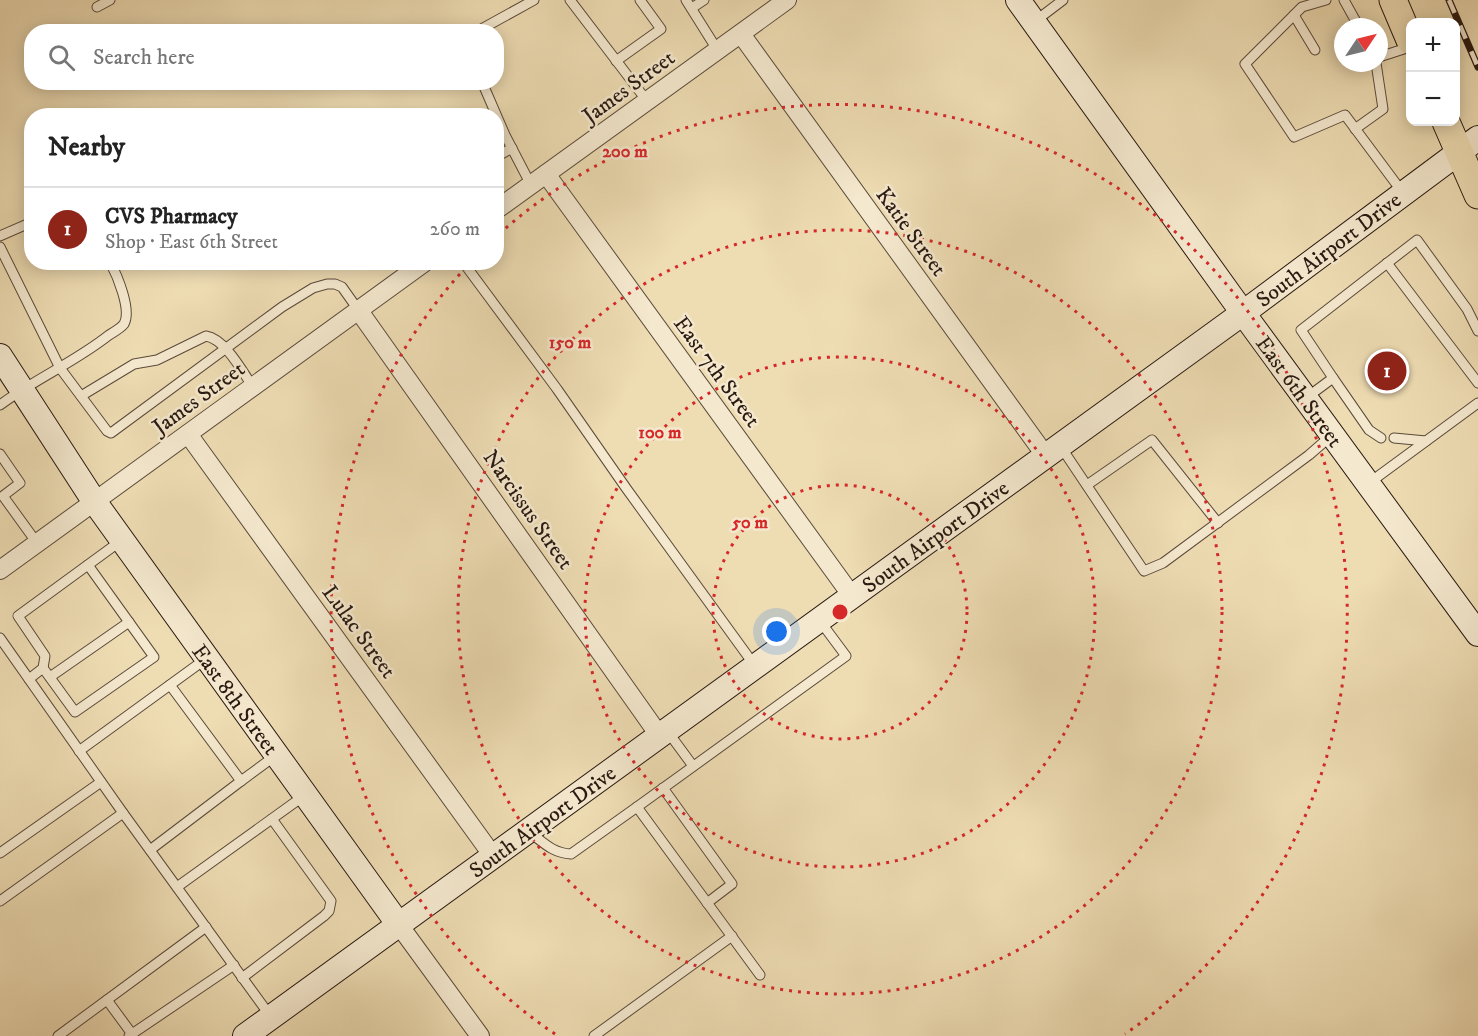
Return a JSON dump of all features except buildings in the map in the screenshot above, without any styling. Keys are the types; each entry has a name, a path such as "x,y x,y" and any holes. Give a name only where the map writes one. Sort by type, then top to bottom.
{"main road":[{"path":"1393,0 1406,31"},
{"path":"1450,126 1468,145 1478,195"}],"street":[{"name":"James Street","path":"504,204 787,0"},
{"name":"East 6th Street","path":"1018,0 1305,399 1478,634"},
{"name":"Katie Street","path":"741,34 1052,450"},
{"name":"South Airport Drive","path":"245,1036 1243,313 1468,145"},
{"name":"East 7th Street","path":"539,179 852,596"},
{"name":"James Street","path":"0,570 414,270"},
{"name":"Narcissus Street","path":"359,311 663,733"},
{"name":"East 8th Street","path":"0,356 94,501 480,1036"},
{"name":"Lulac Street","path":"188,434 493,856"}],"lane":[{"path":"97,7 110,0"},
{"path":"490,24 534,0"},
{"path":"570,0 648,101"},
{"path":"616,61 661,28 640,0"},
{"path":"686,0 718,51"},
{"path":"692,8 704,0"},
{"path":"1034,22 1063,0"},
{"path":"1326,0 1302,7 1245,64 1294,136 1345,115 1403,194"},
{"path":"1344,0 1354,18"},
{"path":"1293,15 1315,50"},
{"path":"1388,54 1406,48"},
{"path":"1355,129 1383,109 1377,72"},
{"path":"486,90 494,108"},
{"path":"504,130 512,148 539,179"},
{"path":"504,152 512,148"},
{"path":"0,236 24,226"},
{"path":"1381,438 1369,430 1301,330 1417,240 1467,309 1478,331"},
{"path":"0,247 60,368 107,431 111,433 282,307 313,288 327,284 342,287 359,311"},
{"path":"1388,263 1478,383"},
{"path":"0,405 21,389 100,343 124,324 127,313 119,279 114,270"},
{"path":"469,270 755,666"},
{"path":"81,396 134,364 157,360 206,336 213,337 222,344 253,387"},
{"path":"1305,399 1333,378"},
{"path":"1368,484 1478,403"},
{"path":"1052,450 1087,485 1144,571 1163,563 1309,455 1332,435"},
{"path":"1394,438 1426,441"},
{"path":"1087,485 1152,440 1218,523"},
{"path":"0,454 20,483 3,496 37,543"},
{"path":"29,679 43,668 45,656 18,616 122,540"},
{"path":"43,668 75,712 154,657 88,565"},
{"path":"528,831 553,850 571,854 638,807 846,656 819,620"},
{"path":"50,677 129,622"},
{"path":"0,638 101,783 271,1017"},
{"path":"79,751 207,658"},
{"path":"170,685 241,781"},
{"path":"663,733 693,766"},
{"path":"150,850 276,755"},
{"path":"0,853 101,783"},
{"path":"663,788 732,884 707,903"},
{"path":"177,887 305,795"},
{"path":"638,807 760,975"},
{"path":"0,901 123,813"},
{"path":"242,978 324,916 330,907 331,901 272,819"},
{"path":"58,1036 206,927"},
{"path":"594,1036 732,936"},
{"path":"107,1000 133,1036 234,965"}],"railway":[{"path":"1449,0 1478,67"}],"place":[{"name":"CVS Pharmacy","path":"1387,371"}]}
